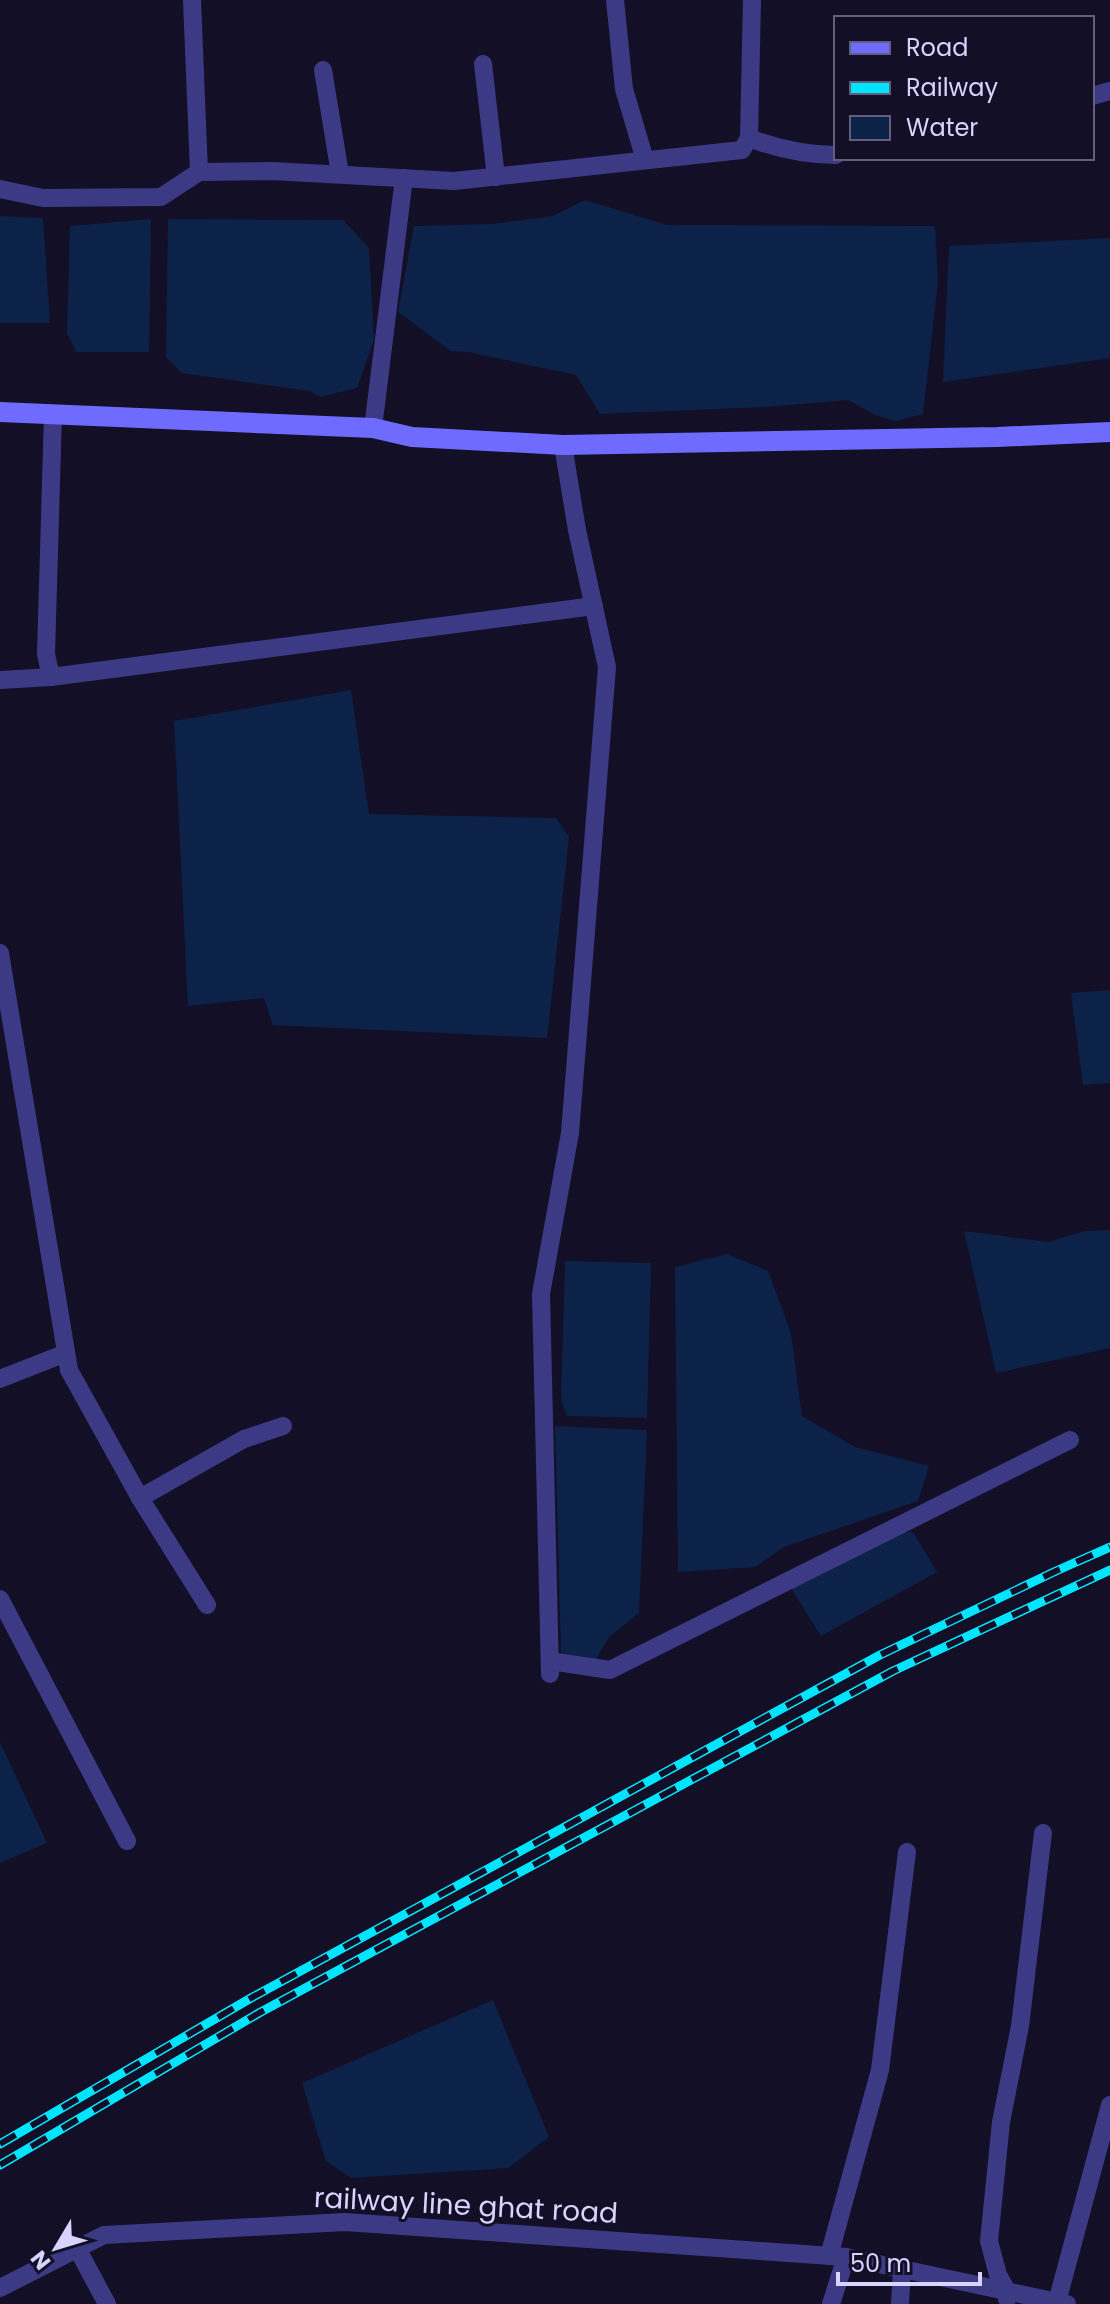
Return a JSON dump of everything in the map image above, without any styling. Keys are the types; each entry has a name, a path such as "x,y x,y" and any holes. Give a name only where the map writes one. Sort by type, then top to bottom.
{"street":[{"path":"192,0 199,172"},
{"path":"615,0 624,89 645,160"},
{"path":"0,189 43,198 161,197 199,172 272,171 454,181 742,150 749,138 752,0"},
{"path":"483,64 496,177"},
{"path":"323,70 340,174"},
{"path":"749,138 779,150 834,155"},
{"path":"373,428 404,178"},
{"path":"0,412 373,428 412,437 563,445 1110,432"},
{"path":"51,677 46,654 53,414"},
{"path":"563,445 577,530 607,667 570,1133 541,1294 550,1668 610,1670 1070,1440"},
{"path":"0,680 51,677 594,606"},
{"path":"0,953 69,1370 140,1498 207,1605"},
{"path":"0,1379 66,1353"},
{"path":"140,1498 244,1439 283,1426"},
{"path":"0,1599 127,1841"},
{"path":"1007,2298 989,2241 1001,2122 1020,2026 1043,1833"},
{"path":"831,2304 838,2257 880,2070 907,1852"},
{"path":"1062,2303 1110,2105"},
{"name":"railway line ghat road","path":"0,2288 104,2235 345,2222 838,2257 902,2269 1007,2298 1062,2303"},
{"path":"77,2248 107,2304"},
{"path":"900,2304 902,2269"}],"water":[{"path":"585,200 667,225 935,226 938,282 923,414 896,421 875,415 848,400 600,414 576,375 469,352 451,351 398,312 414,226 493,224 553,216"},
{"path":"0,216 43,218 50,323 0,323"},
{"path":"151,219 149,352 76,352 67,333 70,226"},
{"path":"168,219 343,220 369,248 374,340 357,388 320,397 310,391 182,373 166,357"},
{"path":"1110,238 1110,358 943,382 949,246"},
{"path":"351,690 369,814 556,818 569,837 547,1038 273,1025 264,998 188,1006 174,721"},
{"path":"1110,990 1110,1083 1083,1085 1071,993"},
{"path":"1110,1230 1110,1348 996,1373 964,1231 1048,1242 1085,1231"},
{"path":"727,1254 768,1271 791,1333 802,1416 855,1447 929,1466 918,1501 784,1547 755,1567 678,1572 675,1267"},
{"path":"565,1261 651,1263 647,1418 567,1416 561,1400"},
{"path":"555,1426 647,1430 639,1613 609,1637 596,1660 561,1653"},
{"path":"913,1532 937,1572 821,1636 791,1588 866,1535"},
{"path":"0,1742 47,1843 0,1863"},
{"path":"493,2000 549,2137 508,2168 351,2178 326,2161 302,2083"}],"railway":[{"path":"0,2144 251,1998 880,1655 1110,1547"},
{"path":"0,2165 259,2013 893,1671 1110,1570"}]}
